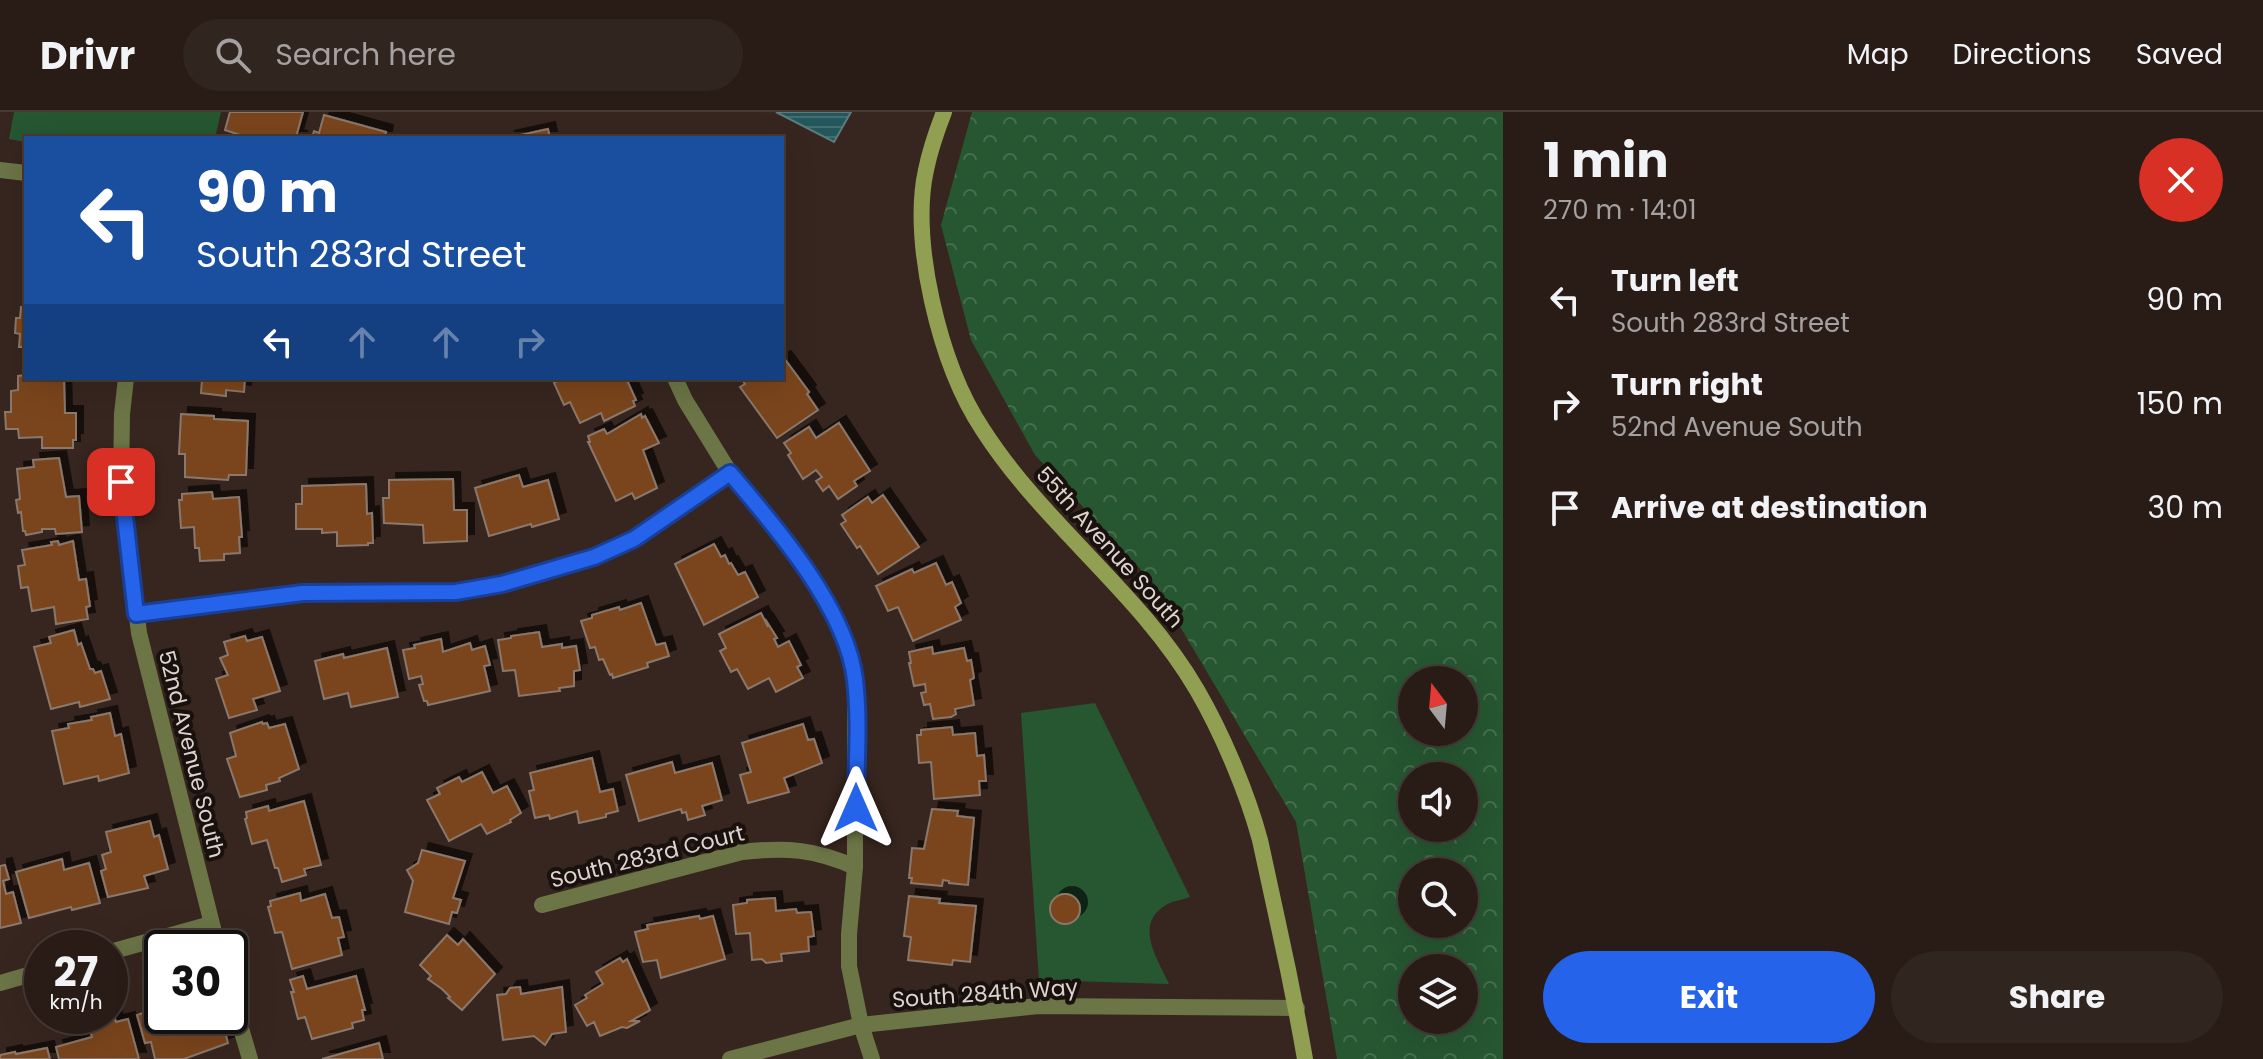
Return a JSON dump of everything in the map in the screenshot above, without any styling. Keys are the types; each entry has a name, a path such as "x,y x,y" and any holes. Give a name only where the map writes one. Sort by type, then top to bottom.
{"street":[{"name":"55th Avenue South","path":"944,112 925,171 924,249 937,321 956,378 969,408 1000,454 1047,510 1133,602 1166,642 1198,691 1231,759 1259,837 1297,1008 1305,1059"},
{"path":"0,170 24,173"},
{"name":"52nd Avenue South","path":"126,380 121,482 139,633 213,930"},
{"path":"676,380 730,473 774,524 814,581 842,633 855,677 855,867 849,966 861,1025 872,1059"},
{"path":"136,614 303,593 456,592 502,584 594,557 634,539 730,473"},
{"name":"South 283rd Court","path":"542,905 742,852 798,849 832,857 855,867"},
{"path":"128,947 211,924"},
{"path":"0,983 24,976"},
{"name":"South 284th Way","path":"730,1059 861,1025 1038,1006 1297,1008"},
{"path":"243,1034 250,1059"}],"green space":[{"path":"14,112 221,112 215,136 24,136 24,142 9,139"},
{"path":"972,112 1503,112 1503,1059 1337,1059 1296,822 1156,586 1035,455 971,340 941,225"},
{"path":"1095,703 1190,897 1166,905 1151,922 1151,943 1169,984 1039,980 1021,713"}],"water":[{"path":"776,112 851,112 834,142"}],"building":[{"path":"230,112 303,112 296,136 243,136 225,130"},
{"path":"324,115 386,132 385,136 313,136 314,131 319,133"},
{"path":"548,129 550,136 516,136"},
{"path":"21,307 24,308 24,347 19,347 20,334 15,333"},
{"path":"784,358 818,410 777,438 740,387 745,384 742,380 784,380"},
{"path":"24,375 24,380 64,380 65,413 76,413 73,448 42,448 42,437 19,438 18,429 6,429 5,412 11,412 11,391 18,390 18,376"},
{"path":"202,380 245,380 244,392 226,390 226,396 201,393"},
{"path":"559,380 627,380 636,400 633,401 635,406 604,421 601,413 580,423 570,402 564,405 554,383"},
{"path":"181,414 248,421 246,475 229,475 228,480 185,477 185,454 179,454"},
{"path":"641,414 659,443 643,450 657,488 635,499 632,493 616,501 588,436 604,429 607,434"},
{"path":"839,423 870,471 854,481 857,486 838,499 829,486 823,491 816,481 822,477 816,470 803,479 784,443 809,427 816,438"},
{"path":"59,458 66,497 79,496 82,532 56,534 55,529 42,529 42,532 26,535 16,500 20,499 17,469 34,467 33,460"},
{"path":"519,475 523,487 548,480 559,519 489,536 475,488"},
{"path":"453,479 454,510 467,510 467,541 424,543 423,525 384,523 383,498 389,498 389,480"},
{"path":"366,484 367,514 372,513 373,543 337,546 337,532 296,529 296,504 302,504 302,486"},
{"path":"212,492 213,499 239,497 240,553 224,554 224,560 200,561 199,548 195,548 194,527 181,528 179,500 182,500 182,494"},
{"path":"883,495 919,547 878,574 841,524 846,521 842,515 868,497 872,503"},
{"path":"58,541 59,545 73,541 79,580 86,579 90,606 86,607 88,619 56,624 54,607 32,611 28,587 21,588 18,566 25,565 22,550 52,545 51,542"},
{"path":"714,544 721,557 725,555 738,575 745,572 758,597 704,625 675,564"},
{"path":"936,563 946,585 952,582 961,603 955,607 961,620 913,641 898,607 888,611 876,586 912,569 914,573"},
{"path":"641,603 656,645 665,643 669,656 647,663 648,667 613,678 603,659 599,660 595,647 590,648 581,621 592,618 592,615"},
{"path":"761,613 777,638 774,639 778,647 789,641 801,665 797,667 803,678 776,692 769,678 748,689 737,669 731,672 720,651 726,648 719,634"},
{"path":"74,630 90,669 95,673 101,671 110,699 80,707 79,702 51,709 34,647 51,643 49,637"},
{"path":"539,632 542,647 562,644 562,648 576,646 580,670 574,671 574,686 559,688 560,691 519,696 515,670 503,671 498,640"},
{"path":"245,636 247,641 262,637 280,691 253,699 257,710 229,718 216,679 228,675 220,658 228,655 224,642"},
{"path":"441,639 443,652 470,643 472,650 485,646 490,665 484,666 490,691 428,705 424,701 419,685 423,684 421,676 409,679 403,650"},
{"path":"932,647 933,654 964,648 967,661 971,660 974,705 955,709 956,714 951,717 933,719 930,704 924,705 921,693 926,692 925,684 914,686 909,652"},
{"path":"387,648 398,697 351,707 348,693 324,699 315,661"},
{"path":"110,713 115,736 121,734 129,773 99,781 98,776 64,784 52,731"},
{"path":"267,723 269,728 285,724 299,769 279,778 280,781 266,785 267,790 240,797 227,759 236,756 230,733"},
{"path":"803,724 808,740 814,739 822,763 784,778 789,792 748,803 740,775 751,772 742,743"},
{"path":"952,727 953,735 975,733 977,756 984,755 986,781 979,781 980,795 934,799 931,762 919,763 917,735 921,735 921,730"},
{"path":"592,758 600,792 613,789 618,811 579,823 577,811 550,819 549,815 535,818 529,791 534,790 530,773"},
{"path":"672,762 675,773 712,763 722,800 702,806 705,815 688,820 686,812 682,813 681,809 639,821 626,775"},
{"path":"482,772 493,793 507,786 521,813 511,822 487,834 481,824 449,841 427,800 440,794 437,788 459,777 462,782"},
{"path":"304,801 321,865 304,869 306,875 282,882 267,840 252,844 246,812 268,806 269,811"},
{"path":"932,809 958,811 957,816 974,818 968,885 943,880 942,886 911,883 912,848 924,849"},
{"path":"150,821 154,837 159,835 168,869 144,876 148,888 108,897 101,871 106,869 102,855 111,852 106,832"},
{"path":"422,850 465,861 453,898 461,900 457,913 452,912 449,924 405,912 413,881 407,870 418,863"},
{"path":"62,859 64,870 89,863 100,903 29,918 16,872"},
{"path":"5,865 9,879 3,881 6,894 13,892 21,923 0,928 0,866"},
{"path":"300,893 301,901 325,894 332,918 339,917 344,937 338,938 342,955 292,969 282,932 275,933 268,907 271,906 270,901"},
{"path":"1065,894 1076,898 1080,909 1076,920 1065,924 1054,920 1050,909 1054,898"},
{"path":"909,896 940,899 939,903 976,906 970,962 953,960 952,965 908,960 911,937 904,936"},
{"path":"775,898 776,911 796,909 797,913 811,912 814,936 808,937 809,951 781,954 782,961 766,963 762,959 752,960 750,933 736,934 733,905 747,903 747,900"},
{"path":"699,916 700,919 713,916 725,959 661,978 657,960 643,962 635,932 648,929 647,925"},
{"path":"447,935 458,945 463,939 495,974 462,1010 428,979 431,976 420,965"},
{"path":"620,958 623,962 627,959 650,1010 631,1021 640,1021 627,1028 600,1036 594,1022 587,1026 575,1005 603,984 596,972"},
{"path":"303,976 307,989 356,976 365,1010 362,1010 364,1020 352,1023 353,1028 312,1039 305,1017 298,1019 291,992 294,992 290,980"},
{"path":"520,987 521,994 562,987 566,1032 552,1034 545,1045 534,1036 503,1040 497,995"},
{"path":"144,1012 144,1034 226,1034 228,1043 184,1059 155,1059 151,1042 145,1043 137,1015"},
{"path":"128,1019 139,1059 59,1059 56,1047 92,1037 91,1034 128,1034"},
{"path":"379,1043 383,1059 322,1059"},
{"path":"47,1048 50,1059 0,1059 0,1055"}],"route":[{"path":"121,482 136,614 303,593 456,592 502,584 594,557 634,539 730,473 774,524 814,581 842,633 855,677 856,808"}]}
